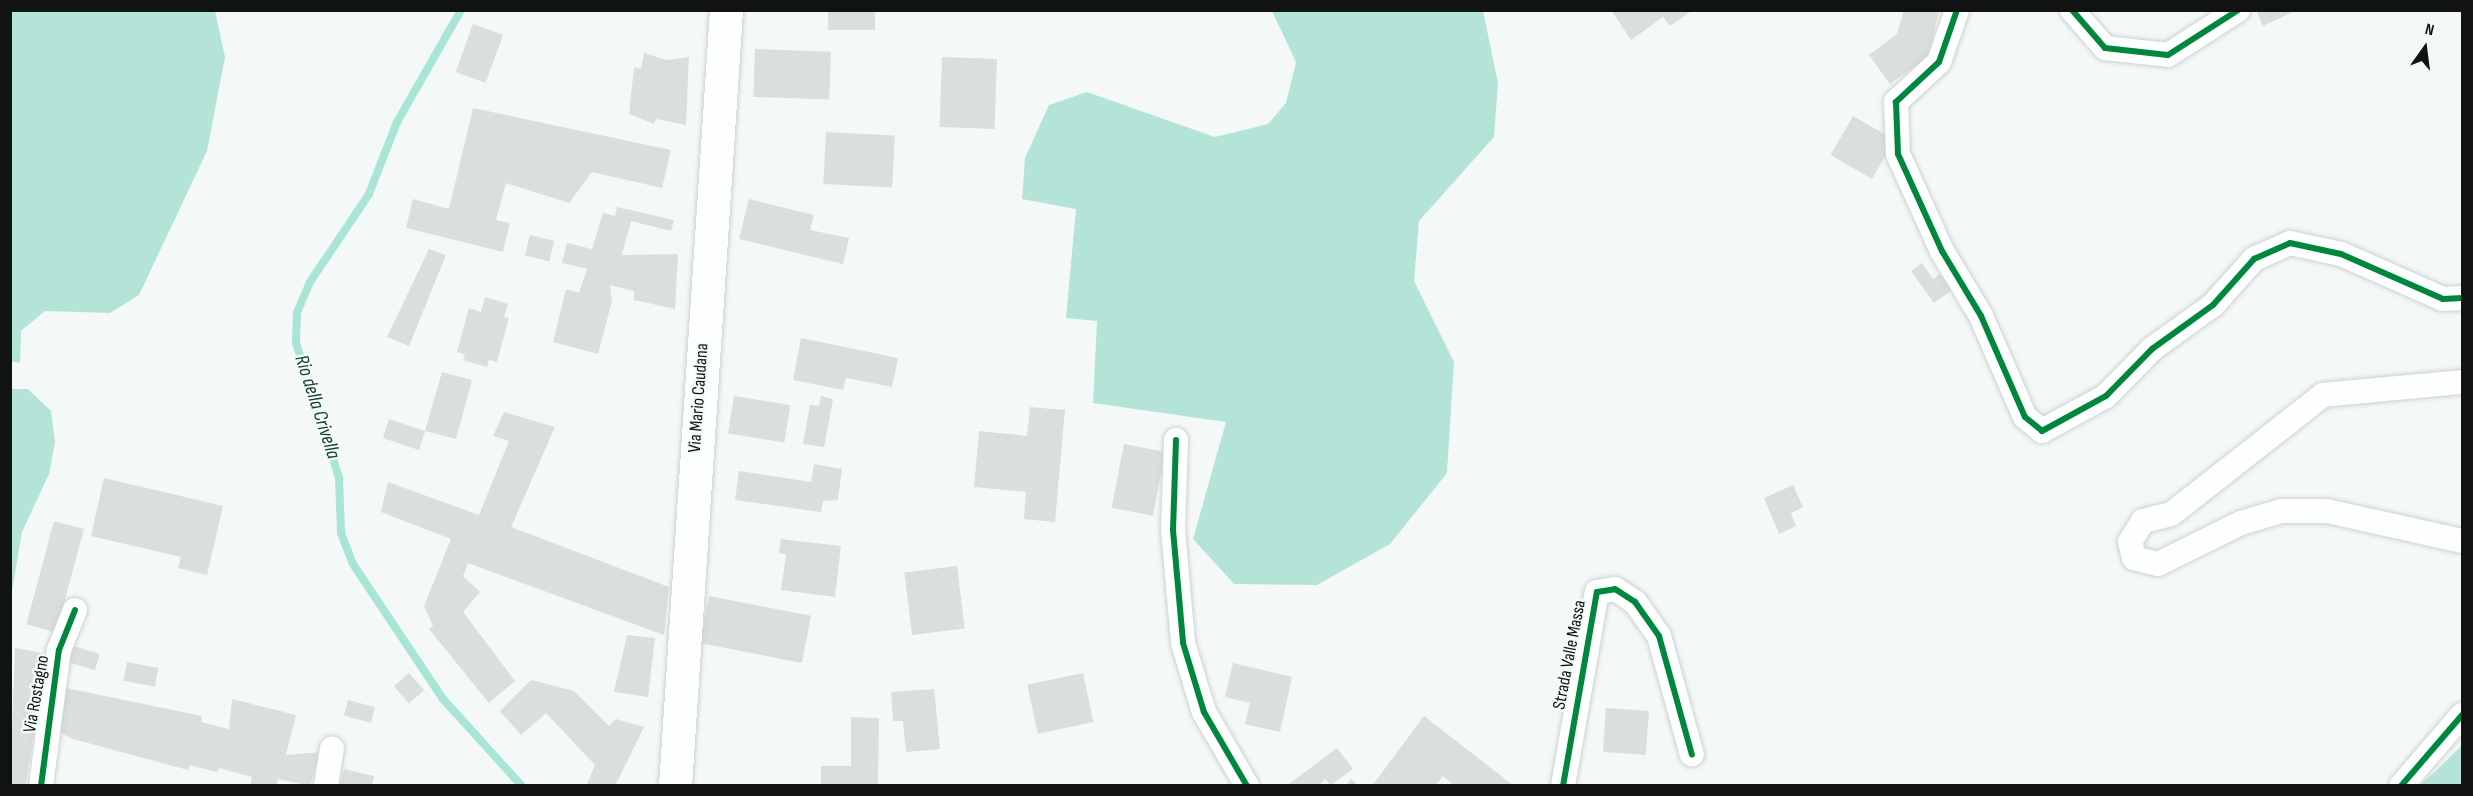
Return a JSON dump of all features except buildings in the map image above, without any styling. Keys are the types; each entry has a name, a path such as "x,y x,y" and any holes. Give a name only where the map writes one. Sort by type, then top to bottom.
{"main road":[{"name":"Via Mario Caudana","path":"675,786 726,10"}],"street":[{"path":"1957,10 1939,62 1896,102 1898,154 1942,251 1981,316 2025,417 2042,431 2106,396 2152,349 2213,305 2254,259 2290,243 2341,254 2443,299 2463,298"},
{"path":"2072,10 2105,48 2168,55 2238,10"},
{"path":"2463,382 2323,395 2180,507 2143,521 2130,542 2134,558 2158,564 2241,523 2281,511 2327,511 2463,541"},
{"path":"1176,440 1173,530 1183,643 1204,712 1247,786"},
{"name":"Strada Valle Massa","path":"1563,786 1598,592 1615,589 1635,602 1659,636 1692,755"},
{"name":"Via Rostagno","path":"41,786 59,650 75,610"},
{"path":"2401,786 2463,715"},
{"path":"326,786 332,748"}],"green space":[{"path":"10,11 215,11 225,57 207,151 139,295 110,313 45,311 21,331 20,363 10,361"},
{"path":"1272,11 1483,11 1498,83 1494,137 1419,221 1414,281 1454,362 1447,473 1390,544 1317,585 1234,584 1193,539 1226,422 1093,403 1097,321 1066,318 1076,209 1022,199 1025,158 1049,105 1087,92 1215,137 1268,124 1286,103 1296,62"},
{"path":"11,389 28,389 51,411 55,442 49,474 22,532 11,597"},
{"path":"2462,745 2462,785 2420,785 2441,766"}],"waterway":[{"name":"Rio della Crivella","path":"461,10 397,122 369,194 310,282 297,313 296,343 339,478 341,533 353,564 443,699 522,786"}],"cycle path":[{"path":"1957,10 1939,62 1896,102 1898,154 1942,251 1981,316 2025,417 2042,431 2106,396 2152,349 2213,305 2254,259 2290,243 2341,254 2443,299 2462,298"},
{"path":"2072,10 2105,48 2168,55 2238,10"},
{"path":"1176,440 1173,530 1183,643 1204,712 1247,786"},
{"path":"1563,786 1597,592 1615,589 1635,602 1659,636 1692,755"},
{"path":"41,786 59,650 75,610"},
{"path":"2401,786 2462,715"}]}
